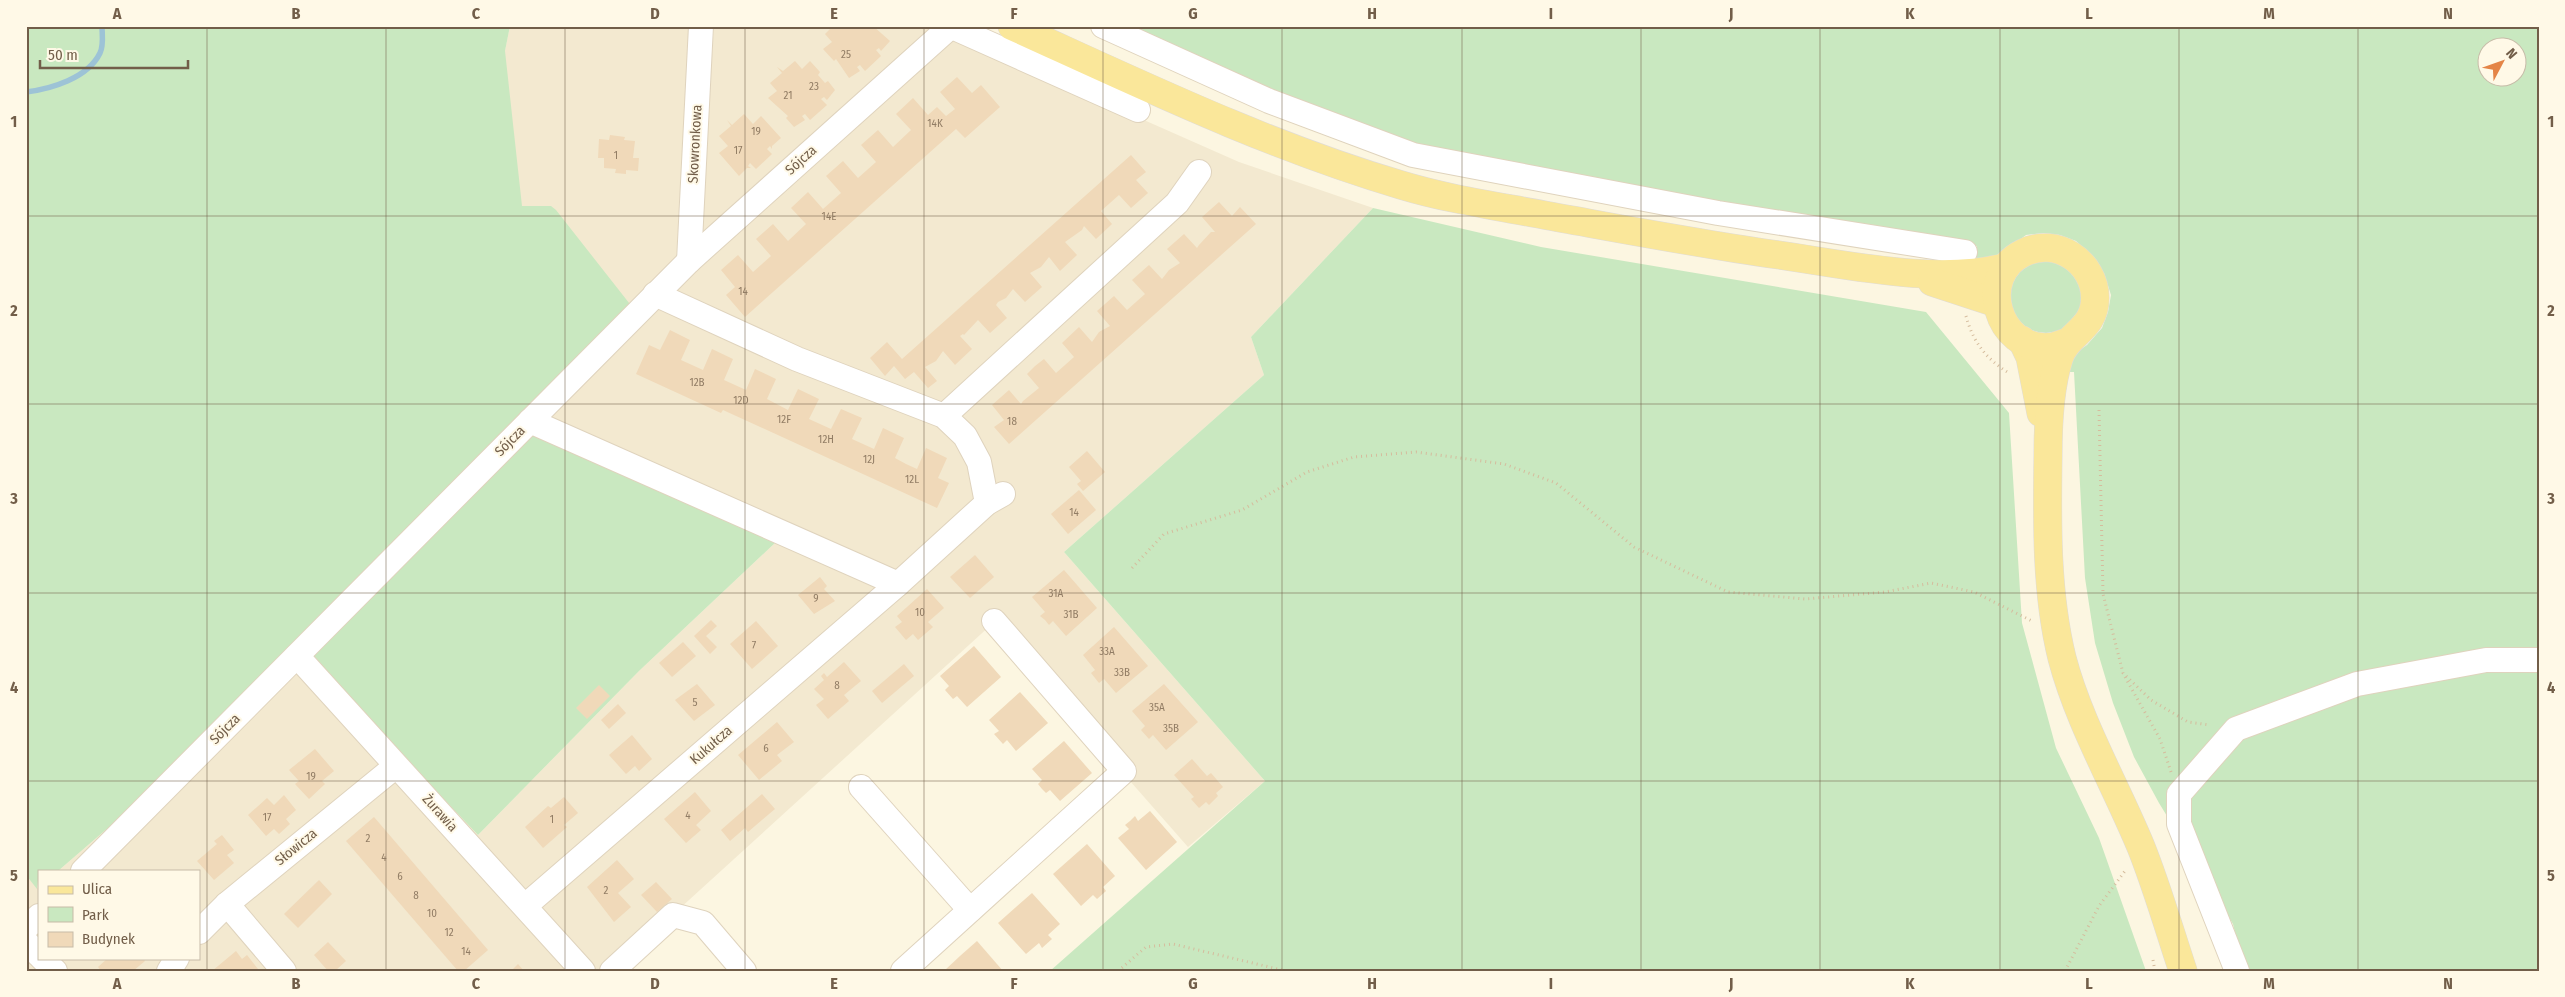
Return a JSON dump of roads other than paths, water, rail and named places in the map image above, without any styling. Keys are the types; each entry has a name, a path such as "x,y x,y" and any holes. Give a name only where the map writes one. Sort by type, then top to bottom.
{"main road":[{"path":"1012,26 1241,129 1303,153 1404,186 1467,200 1707,245 1889,271 1964,274 1984,273 2006,267"},
{"path":"2044,248 2066,252 2084,266 2094,286 2093,312 2079,334 2068,342 2049,347 2030,345 2014,336 2002,321 1996,303 1996,288 2006,267 2022,253 2044,248"},
{"path":"1889,271 1962,290 1996,303"},
{"path":"2022,340 2030,357 2036,380 2048,452"},
{"path":"2068,342 2060,356 2054,380 2048,452 2049,559 2062,659 2085,721 2141,847 2183,971"},
{"path":"2174,943 2177,971"}],"street":[{"name":"Skowronkowa","path":"689,261 701,26"},
{"name":"Sójcza","path":"85,870 655,294 689,261 950,26"},
{"path":"950,26 1138,110"},
{"path":"1103,26 1269,100 1413,155 1718,213 1965,252"},
{"path":"655,294 798,359 944,416 1177,203 1199,172"},
{"name":"Kukułcza","path":"525,906 995,499 965,436 944,416"},
{"path":"530,421 898,584"},
{"path":"903,971 1124,771 994,621"},
{"name":"Żurawia","path":"297,656 583,971"},
{"path":"2237,971 2179,824 2179,794 2236,729 2357,684 2486,660 2539,660"},
{"name":"Słowicza","path":"200,931 227,904 396,766"},
{"path":"861,787 970,910"},
{"path":"227,904 284,971"},
{"path":"612,971 673,915 703,923 744,971"},
{"path":"26,928 38,917"},
{"path":"26,942 38,954"},
{"path":"44,960 55,971"},
{"path":"168,971 176,960"}],"waterway":[{"path":"26,92 68,81 87,69 100,53 102,26"}]}
